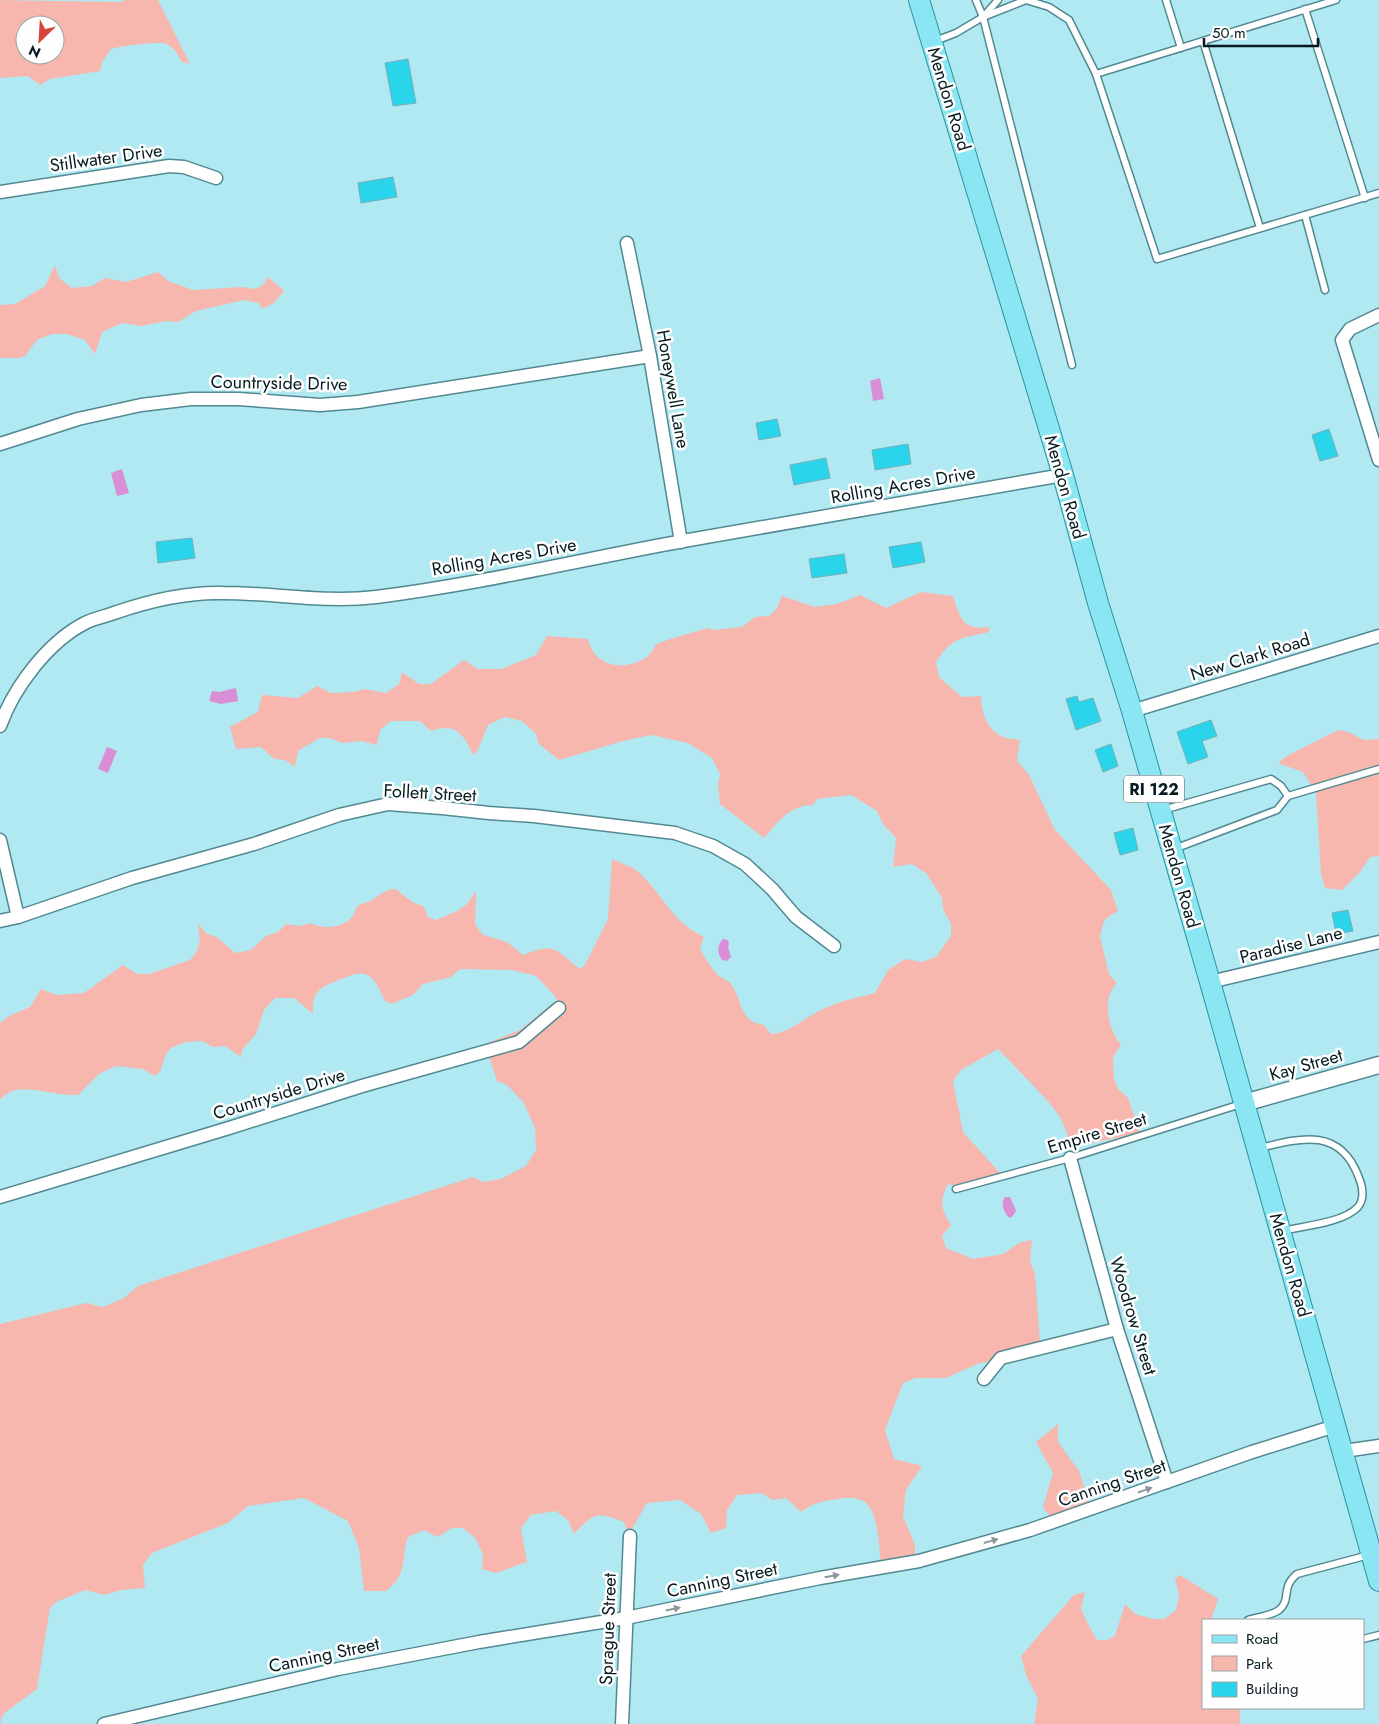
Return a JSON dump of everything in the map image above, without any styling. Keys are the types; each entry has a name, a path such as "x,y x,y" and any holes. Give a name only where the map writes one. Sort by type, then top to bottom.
{"main road":[{"name":"Mendon Road","path":"919,0 1063,475 1098,603 1132,711 1344,1451 1379,1581"}],"street":[{"name":"Stillwater Drive","path":"0,192 168,166 184,167 216,178"},
{"name":"Honeywell Lane","path":"627,243 650,356 681,542"},
{"path":"1379,315 1350,329 1342,340 1379,460"},
{"name":"Countryside Drive","path":"0,444 78,419 141,405 191,399 239,399 320,405 358,402 650,356"},
{"name":"Rolling Acres Drive","path":"0,726 4,714 22,684 40,659 59,640 86,623 147,602 184,594 223,592 337,600 374,597 566,565 681,542 1063,475"},
{"name":"New Clark Road","path":"1132,711 1379,636"},
{"name":"Follett Street","path":"0,921 18,917 132,878 254,844 339,815 388,804 489,814 534,816 675,833 712,846 745,864 772,889 796,917 834,946"},
{"path":"0,840 18,917"},
{"name":"Paradise Lane","path":"1210,982 1379,942"},
{"name":"Countryside Drive","path":"0,1197 362,1086 519,1042 559,1008"},
{"name":"Kay Street","path":"1244,1103 1379,1065"},
{"name":"Woodrow Street","path":"1070,1158 1117,1329 1167,1482"},
{"path":"984,1378 1000,1358 1117,1329"},
{"name":"Canning Street","path":"104,1724 338,1669 479,1642 626,1618 820,1578 919,1561 1030,1530 1252,1452 1336,1426"},
{"path":"1344,1451 1379,1446"},
{"name":"Sprague Street","path":"622,1724 630,1536"}],"lane":[{"path":"976,0 983,18 1072,365"},
{"path":"983,18 998,0"},
{"path":"932,43 956,33 983,18 1026,0 1049,7 1069,20 1096,74 1157,259 1379,193"},
{"path":"1166,0 1181,48"},
{"path":"1096,74 1336,0"},
{"path":"1305,9 1364,198"},
{"path":"1203,41 1260,228"},
{"path":"1305,215 1325,290"},
{"path":"1171,850 1277,810 1288,796 1379,769"},
{"path":"1160,811 1271,780 1281,786 1288,796"},
{"name":"Empire Street","path":"956,1189 1070,1158 1244,1103"},
{"path":"1257,1149 1304,1139 1332,1143 1353,1164 1362,1188 1363,1198 1358,1206 1342,1218 1280,1231"},
{"path":"1251,1619 1279,1610 1285,1603 1287,1596 1286,1588 1290,1580 1297,1574 1372,1554"},
{"path":"1364,1639 1379,1635"}],"green space":[{"path":"0,0 122,2 124,0 158,0 190,64 182,62 178,54 167,44 148,43 111,49 102,62 100,71 50,79 40,85 28,76 0,78"},
{"path":"55,265 59,278 72,288 92,286 105,278 126,282 158,272 168,281 193,290 242,287 256,289 263,285 268,277 284,291 274,303 262,309 259,303 244,300 196,311 178,322 165,321 142,326 122,323 102,332 95,354 85,340 67,334 52,334 37,340 25,356 19,358 0,358 0,305 15,304 45,286"},
{"path":"921,592 953,596 960,616 964,621 973,627 989,627 989,632 958,640 947,647 936,662 939,677 962,697 981,696 986,720 993,730 1003,737 1020,740 1017,761 1029,775 1055,830 1111,890 1118,911 1104,921 1100,936 1109,974 1117,983 1109,997 1108,1005 1110,1023 1121,1045 1113,1057 1114,1079 1118,1089 1128,1098 1140,1133 1073,1147 1060,1117 1047,1100 998,1049 961,1070 953,1081 963,1132 1000,1173 961,1188 948,1184 942,1201 943,1210 951,1225 942,1236 946,1248 973,1259 1003,1254 1021,1242 1032,1240 1030,1261 1035,1274 1040,1342 1027,1353 977,1364 946,1378 916,1378 903,1383 885,1430 894,1459 922,1466 906,1490 903,1516 915,1545 915,1561 881,1566 875,1520 868,1505 863,1501 846,1498 826,1501 814,1504 801,1512 786,1498 772,1500 762,1493 737,1495 727,1510 726,1528 711,1533 701,1514 680,1500 647,1503 629,1534 624,1522 607,1516 601,1515 591,1518 574,1534 568,1520 556,1511 531,1515 521,1528 527,1562 496,1573 482,1569 483,1555 476,1539 463,1528 452,1528 437,1537 424,1530 408,1537 403,1566 393,1584 386,1591 364,1591 359,1548 348,1521 304,1498 248,1506 228,1523 152,1553 143,1565 145,1588 121,1590 105,1595 85,1590 56,1602 50,1608 37,1689 3,1714 0,1724 0,1324 86,1303 103,1307 124,1298 138,1286 473,1177 483,1182 501,1179 526,1166 536,1150 535,1128 524,1103 507,1085 497,1081 485,1044 520,1030 557,1000 536,976 512,970 460,969 451,977 423,984 413,995 391,1004 385,1001 372,978 364,974 355,974 328,984 319,990 314,1000 313,1014 294,998 275,998 264,1010 256,1034 242,1050 241,1057 225,1046 213,1047 202,1041 186,1042 171,1048 166,1054 160,1072 155,1076 143,1069 116,1066 99,1074 78,1095 63,1095 25,1089 12,1091 0,1100 0,1023 11,1015 30,1007 41,989 57,995 84,993 123,965 137,974 149,974 190,960 197,951 200,939 198,924 206,933 218,938 235,953 251,950 266,936 278,932 286,924 300,926 310,923 326,927 337,926 352,917 357,906 392,889 396,889 412,902 423,906 428,917 436,920 457,911 467,904 476,891 475,924 483,935 507,942 523,955 549,948 559,952 580,969 585,965 608,919 612,859 637,871 683,923 704,937 700,949 708,963 718,975 730,983 745,1015 755,1023 764,1025 771,1034 793,1027 835,1004 875,993 888,970 905,959 922,962 936,957 951,936 951,924 943,909 942,898 926,873 912,864 893,867 896,838 883,824 877,811 851,795 817,799 813,805 791,811 764,838 720,804 718,784 720,774 712,758 688,743 651,735 623,741 559,760 539,744 536,734 522,721 505,717 488,725 478,750 473,755 462,736 452,729 446,728 431,731 420,721 391,721 380,730 377,745 361,741 342,743 330,738 320,738 298,751 295,767 285,760 274,759 261,747 236,749 230,727 258,712 262,695 298,698 317,686 331,693 354,692 364,689 386,693 399,684 402,672 419,684 431,684 464,660 478,669 501,669 536,655 547,636 588,639 591,648 604,661 620,665 629,664 647,657 657,644 665,641 708,628 713,630 742,627 755,617 769,616 777,608 782,596 815,607 837,604 860,595 886,608"},
{"path":"1338,730 1348,732 1364,740 1379,739 1379,856 1370,857 1360,872 1342,890 1325,888 1321,874 1316,793 1303,772 1278,763 1285,757"},
{"path":"1058,1424 1058,1442 1079,1471 1091,1507 1053,1521 1043,1507 1053,1473 1036,1442"},
{"path":"1180,1575 1218,1599 1211,1619 1202,1619 1202,1709 1240,1709 1240,1724 1034,1724 1038,1699 1026,1675 1021,1656 1074,1595 1085,1592 1081,1609 1097,1640 1107,1640 1115,1636 1125,1604 1135,1614 1153,1619 1164,1619 1176,1610 1179,1595 1175,1578"}],"shaded area":[{"path":"880,378 884,399 873,401 870,381"},
{"path":"122,469 129,493 117,496 111,473"},
{"path":"236,688 238,701 221,704 209,701 212,691 219,692"},
{"path":"107,747 117,751 108,773 98,769"},
{"path":"723,939 728,940 729,943 728,947 731,957 727,961 722,960 719,952 719,946"},
{"path":"1005,1197 1010,1197 1016,1211 1010,1218 1003,1208"}],"building":[{"path":"408,59 416,103 393,106 385,63"},
{"path":"393,177 397,197 361,203 358,183"},
{"path":"777,419 781,436 759,440 756,423"},
{"path":"1329,429 1338,456 1320,461 1312,435"},
{"path":"908,444 911,464 875,470 872,450"},
{"path":"826,458 830,478 794,485 790,465"},
{"path":"192,538 195,558 158,563 156,542"},
{"path":"921,542 925,562 893,568 889,547"},
{"path":"844,554 847,573 812,578 809,559"},
{"path":"1077,696 1079,702 1093,698 1101,721 1076,730 1066,699"},
{"path":"1211,720 1217,736 1202,741 1208,757 1188,764 1177,732"},
{"path":"1111,744 1118,766 1103,772 1095,750"},
{"path":"1133,828 1138,850 1120,855 1114,833"},
{"path":"1348,910 1353,931 1336,934 1332,913"}]}
